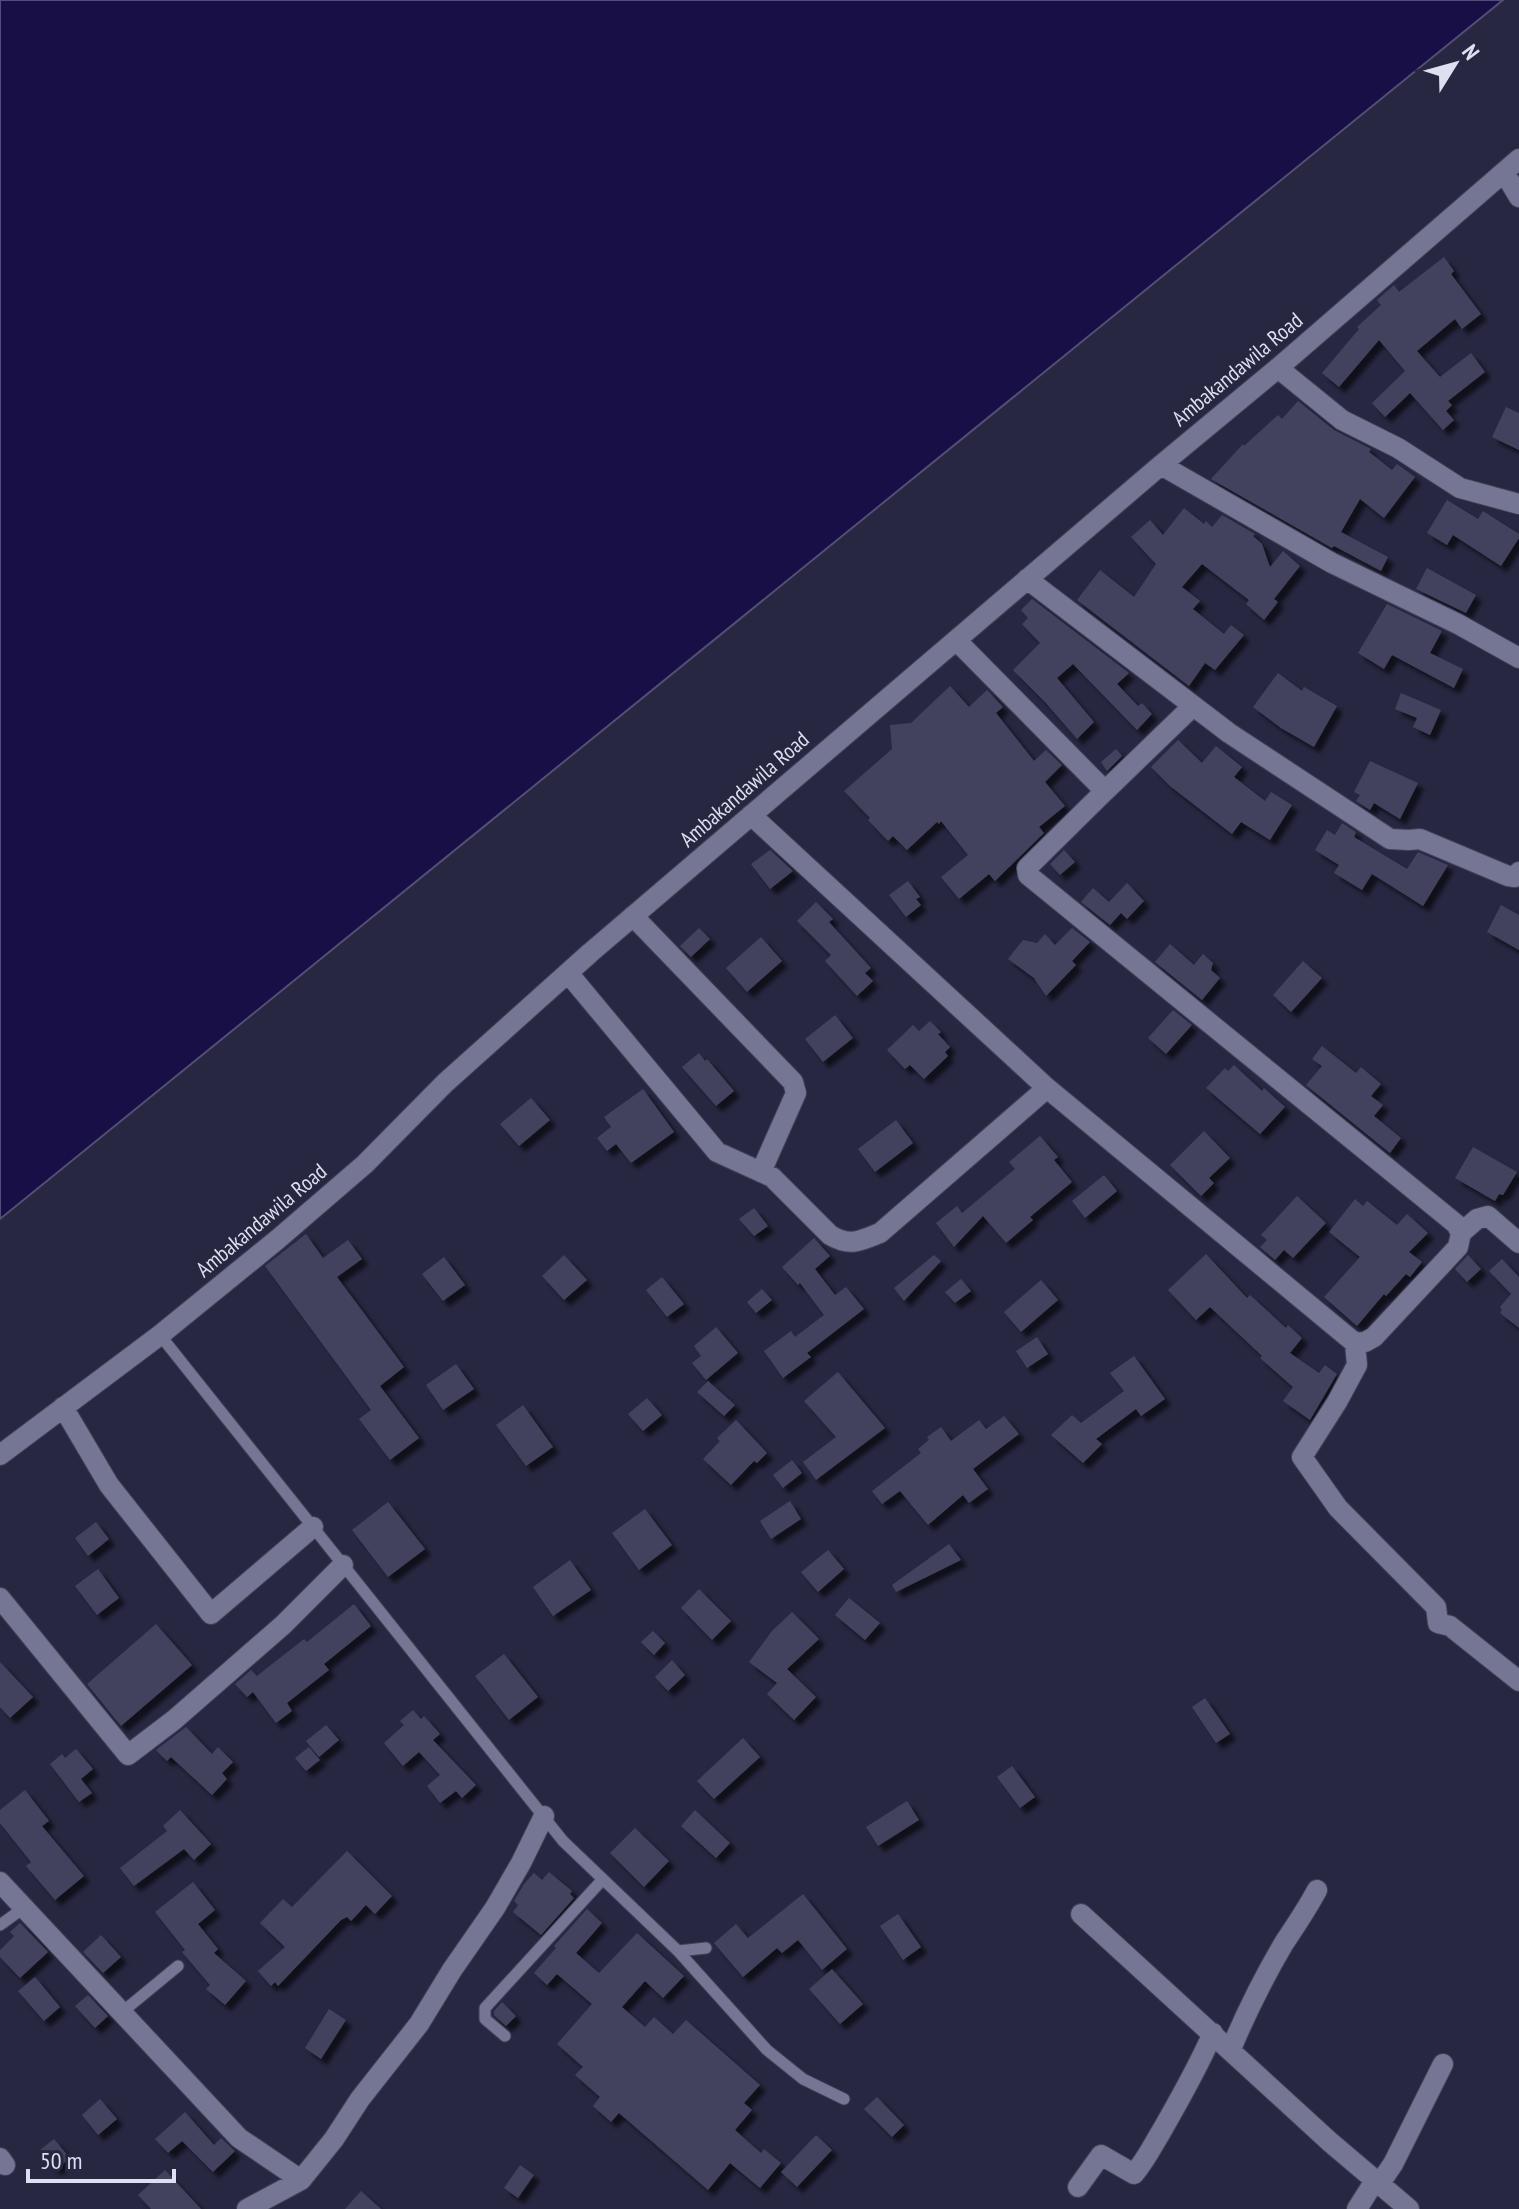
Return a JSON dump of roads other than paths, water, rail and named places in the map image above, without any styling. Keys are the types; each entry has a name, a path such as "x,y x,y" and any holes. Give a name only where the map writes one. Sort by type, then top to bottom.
{"street":[{"path":"1511,165 1519,197"},
{"name":"Ambakandawila Road","path":"0,1455 160,1335 278,1239 365,1164 445,1083 633,916 1278,368 1511,165"},
{"path":"1278,368 1342,420 1398,448 1460,488 1519,504"},
{"path":"1161,465 1332,563 1458,624 1519,658"},
{"path":"1027,579 1229,733 1390,839 1420,839 1508,876 1515,877 1519,872"},
{"path":"956,640 1105,791"},
{"path":"1193,706 1027,868 1028,875 1456,1224 1461,1233"},
{"path":"751,815 1047,1088 1355,1343 1357,1365 1302,1457 1338,1508 1436,1607 1438,1623 1450,1626 1519,1681"},
{"path":"633,916 793,1082 796,1093 761,1172"},
{"path":"568,973 717,1152 772,1177 830,1235 841,1242 857,1242 880,1233 1047,1088"},
{"path":"1355,1343 1374,1337 1458,1247 1461,1233 1477,1219 1488,1216 1519,1243"},
{"path":"63,1407 109,1485 211,1614 313,1527"},
{"path":"0,1598 128,1755 174,1720 283,1625 343,1565"},
{"path":"247,2209 301,2180 334,2139 360,2099 419,2024 495,1908 544,1816"},
{"path":"0,1882 239,2138 301,2180"},
{"path":"1231,2049 1249,2007 1317,1890"},
{"path":"1081,1914 1330,2142 1409,2209"},
{"path":"1078,2187 1101,2155 1134,2174 1148,2157 1179,2102 1213,2033"},
{"path":"1357,2209 1393,2164 1443,2064"}],"lane":[{"path":"160,1335 563,1841 678,1951 767,2050 803,2079 844,2099"},
{"path":"505,2036 485,2019 485,2008 603,1879"},
{"path":"0,1925 25,1907"},
{"path":"678,1951 706,1948"},
{"path":"121,2013 178,1966"}]}
